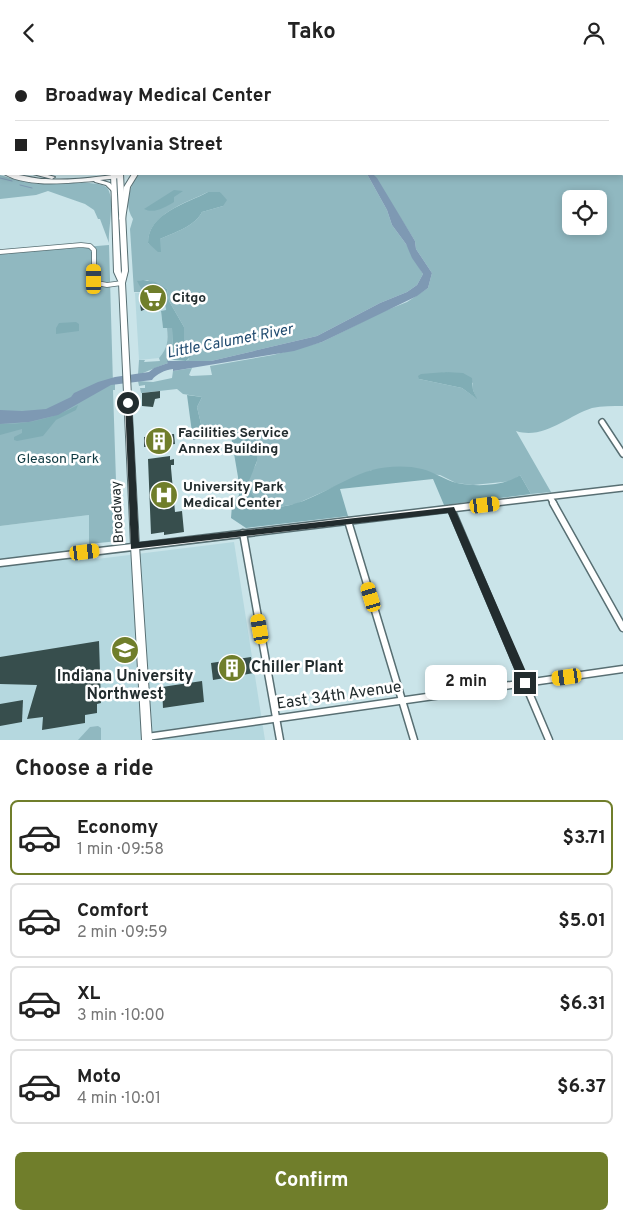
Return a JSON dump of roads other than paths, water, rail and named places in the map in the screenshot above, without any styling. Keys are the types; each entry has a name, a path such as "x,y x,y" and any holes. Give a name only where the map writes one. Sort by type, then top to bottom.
{"highway":[{"path":"12,175 39,181 104,182 113,190"},
{"path":"43,175 57,177 75,175"},
{"path":"72,181 117,175"},
{"path":"122,219 127,187 134,175"}],"main road":[{"name":"Broadway","path":"117,175 125,271 122,283 147,739"},
{"name":"Broadway","path":"117,175 113,190 117,272 122,283"}],"street":[{"path":"0,252 81,245 90,247 94,250 94,279 96,283 107,285 122,283"},
{"path":"602,422 623,454"},
{"path":"0,563 623,488"},
{"path":"550,497 623,628"},
{"path":"451,509 550,740"},
{"path":"348,521 414,740"},
{"path":"243,533 280,740"},
{"name":"East 34th Avenue","path":"147,739 623,669"}],"waterway":[{"path":"0,178 12,181"},
{"path":"20,185 32,188"}],"place":[{"name":"Citgo","path":"153,298"},
{"name":"Facilities Service Annex Building","path":"159,441"},
{"name":"University Park Medical Center","path":"164,495"},
{"name":"Indiana University Northwest","path":"125,650"},
{"name":"Chiller Plant","path":"232,668"}],"water label":[{"name":"Little Calumet River","path":"230,342"}],"park label":[{"name":"Gleason Park","path":"58,459"}]}
